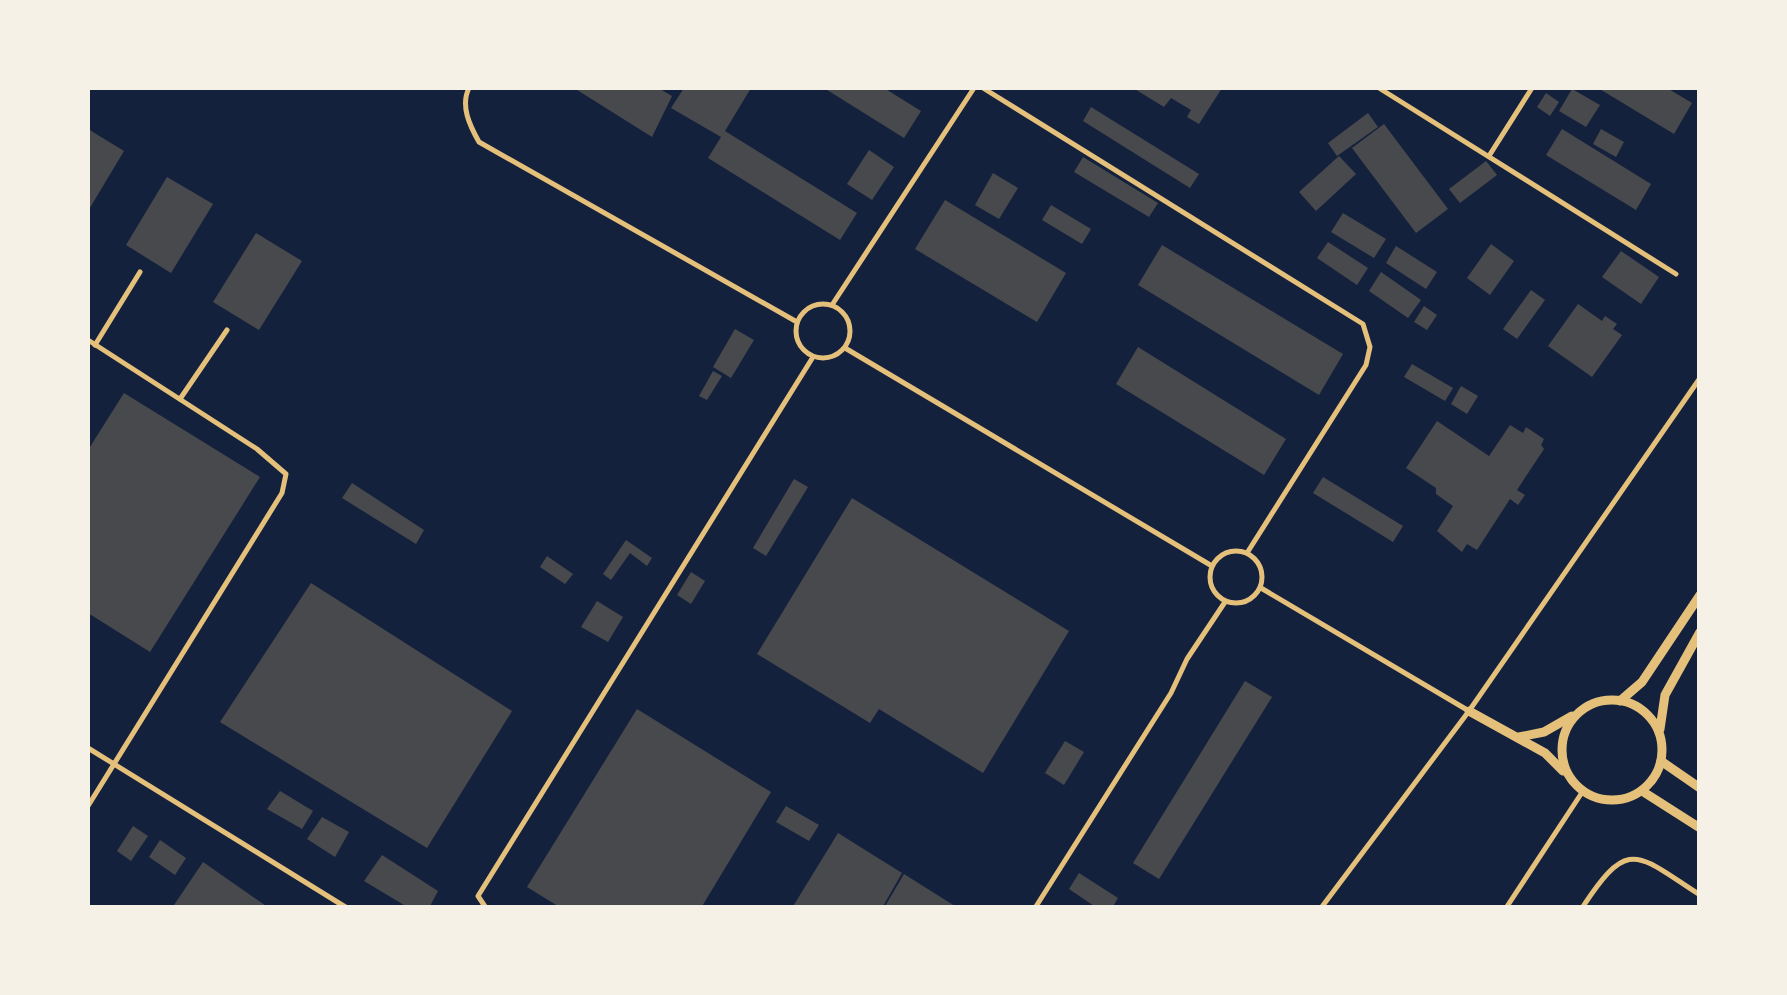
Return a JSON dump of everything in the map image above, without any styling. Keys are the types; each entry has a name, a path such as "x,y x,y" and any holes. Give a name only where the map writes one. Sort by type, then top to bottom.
{"street":[{"path":"1620,701 1642,682 1700,595"},
{"path":"1469,712 1545,753 1583,791 1608,801 1626,799 1642,791 1654,778 1661,762 1659,721 1665,695 1700,632"},
{"path":"1519,737 1544,732 1594,703 1620,701 1645,712 1656,726 1661,742"},
{"path":"1570,778 1563,762 1562,744 1578,712"},
{"path":"1661,762 1700,788"},
{"path":"1642,791 1700,828"}],"lane":[{"path":"469,88 465,94 468,122 479,142 797,322"},
{"path":"832,304 974,88"},
{"path":"983,88 1363,324 1370,347 1366,365 1247,553"},
{"path":"1379,88 1676,274"},
{"path":"1489,156 1532,88"},
{"path":"95,344 140,272"},
{"path":"815,304 832,304 846,316 851,332 845,348 830,358 813,357 799,346 794,330 801,314 815,304"},
{"path":"180,400 227,330"},
{"path":"88,340 258,449 286,474 282,494 88,806"},
{"path":"845,348 1212,566"},
{"path":"486,908 478,896 813,357"},
{"path":"1322,908 1469,712 1700,378"},
{"path":"1231,551 1247,553 1262,572 1260,588 1250,600 1226,602 1218,597 1210,582 1212,566 1231,551"},
{"path":"1260,588 1469,712"},
{"path":"1035,908 1226,602"},
{"path":"88,748 346,908"},
{"path":"1506,908 1583,791"},
{"path":"1582,908 1612,866 1633,859 1645,860 1700,895"}],"building":[{"path":"574,88 658,88 672,96 652,137"},
{"path":"684,88 751,88 725,131 857,213 840,240 708,158 721,137 671,108"},
{"path":"824,88 884,88 921,111 904,138"},
{"path":"1133,88 1222,88 1199,124 1187,117 1191,110 1171,98 1164,107"},
{"path":"1598,88 1667,88 1692,103 1674,134"},
{"path":"1572,89 1600,105 1586,127 1559,111"},
{"path":"1546,93 1559,102 1550,116 1537,107"},
{"path":"1091,107 1199,174 1190,188 1083,121"},
{"path":"1368,113 1378,127 1337,156 1328,143"},
{"path":"1384,124 1448,209 1416,233 1352,148"},
{"path":"88,129 124,151 88,211"},
{"path":"1562,129 1651,184 1636,210 1546,155"},
{"path":"1601,129 1624,142 1616,157 1593,144"},
{"path":"869,150 894,167 872,200 847,184"},
{"path":"1339,156 1356,174 1316,211 1299,192"},
{"path":"1083,157 1158,203 1149,217 1074,172"},
{"path":"1486,161 1497,175 1460,203 1449,189"},
{"path":"993,173 1018,188 999,219 975,205"},
{"path":"167,177 213,204 171,273 126,245"},
{"path":"945,200 1066,273 1037,322 915,249"},
{"path":"1051,205 1091,229 1082,244 1042,220"},
{"path":"1343,213 1386,239 1374,258 1331,232"},
{"path":"256,233 302,261 259,330 213,302"},
{"path":"1328,242 1368,268 1357,285 1317,258"},
{"path":"1491,244 1514,261 1490,295 1467,278"},
{"path":"1162,245 1343,354 1319,395 1138,285"},
{"path":"1396,246 1437,272 1426,289 1386,263"},
{"path":"1621,251 1659,277 1641,304 1602,277"},
{"path":"1381,272 1421,300 1408,318 1369,291"},
{"path":"1531,290 1545,300 1517,339 1503,329"},
{"path":"1578,304 1602,321 1605,316 1617,324 1613,329 1622,335 1592,377 1548,346"},
{"path":"1424,306 1437,315 1427,330 1414,322"},
{"path":"735,329 754,340 731,378 713,367"},
{"path":"1138,347 1286,439 1264,475 1116,384"},
{"path":"1412,364 1453,388 1445,401 1404,377"},
{"path":"713,371 722,376 707,400 699,396"},
{"path":"1461,386 1478,396 1467,414 1451,404"},
{"path":"124,393 260,477 150,652 88,613 88,450"},
{"path":"1437,421 1489,456 1510,425 1523,433 1526,427 1544,439 1544,449 1517,490 1525,495 1518,505 1510,499 1477,550 1467,544 1462,552 1437,531 1453,506 1436,494 1436,488 1406,468"},
{"path":"1323,477 1403,526 1393,542 1313,493"},
{"path":"794,479 808,487 766,556 753,548"},
{"path":"352,483 424,530 416,544 342,498"},
{"path":"852,498 1069,631 983,773 879,709 870,723 757,654"},
{"path":"626,540 652,558 647,566 630,553 611,580 603,574"},
{"path":"547,556 573,574 565,584 540,567"},
{"path":"691,572 705,581 691,604 677,595"},
{"path":"311,583 512,711 427,848 220,722"},
{"path":"597,601 623,617 608,642 581,627"},
{"path":"1245,681 1272,697 1159,879 1133,863"},
{"path":"637,709 771,792 701,908 561,908 527,887"},
{"path":"1065,741 1084,752 1064,785 1045,773"},
{"path":"280,791 313,811 302,829 267,809"},
{"path":"786,806 819,825 809,841 776,822"},
{"path":"322,817 349,832 335,857 307,839"},
{"path":"133,826 148,836 131,861 117,851"},
{"path":"838,833 902,873 882,908 792,908"},
{"path":"160,840 186,858 175,875 149,857"},
{"path":"382,855 438,891 429,908 409,908 364,881"},
{"path":"203,862 269,908 172,908"},
{"path":"1079,873 1118,898 1112,908 1097,908 1069,889"},
{"path":"904,874 958,908 884,908"}]}
